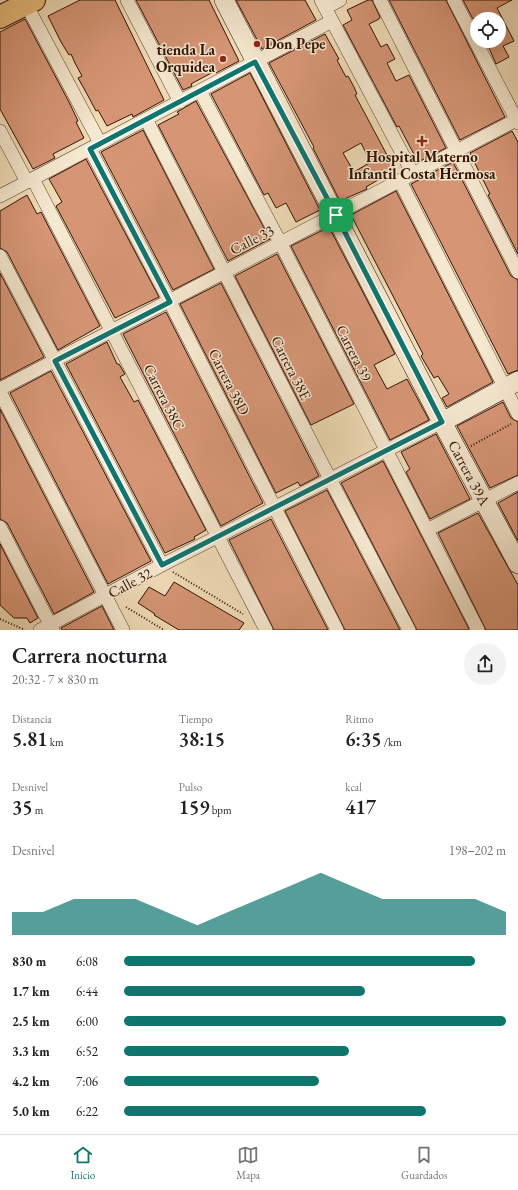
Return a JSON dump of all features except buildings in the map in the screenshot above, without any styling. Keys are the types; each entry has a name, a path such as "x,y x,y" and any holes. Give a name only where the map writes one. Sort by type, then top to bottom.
{"highway":[{"path":"0,1 10,4 28,3"},
{"path":"0,17 28,3"}],"street":[{"path":"127,0 180,102"},
{"name":"Carrera 39A","path":"224,0 442,422 518,564"},
{"path":"340,0 323,4 413,174"},
{"path":"380,0 518,272"},
{"path":"454,0 517,121"},
{"name":"Carrera 38D","path":"28,3 170,302 337,630"},
{"path":"0,196 332,21"},
{"name":"Carrera 39","path":"200,91 281,244 478,630"},
{"name":"Carrera 38E","path":"146,120 330,480 409,630"},
{"name":"Calle 33","path":"0,389 517,121"},
{"name":"Carrera 38C","path":"0,131 30,180 112,330 266,629"},
{"path":"400,181 512,385 518,421"},
{"path":"0,256 162,565"},
{"name":"Calle 32","path":"48,628 162,565 330,480 512,385"},
{"path":"0,392 123,630"},
{"path":"427,530 518,483"},
{"path":"0,527 48,628"}],"path":[{"path":"459,452 518,421"},
{"path":"162,565 266,629"},
{"path":"106,595 164,630"},
{"path":"0,619 25,630"}],"place":[{"name":"Don Pepe","path":"257,44"},
{"name":"tienda La Orquidea","path":"223,59"},
{"name":"Hospital Materno Infantil Costa Hermosa","path":"422,141"}],"route":[{"path":"255,62 336,215 442,422 162,565 55,361 112,330 170,302 90,149 255,62"}]}
